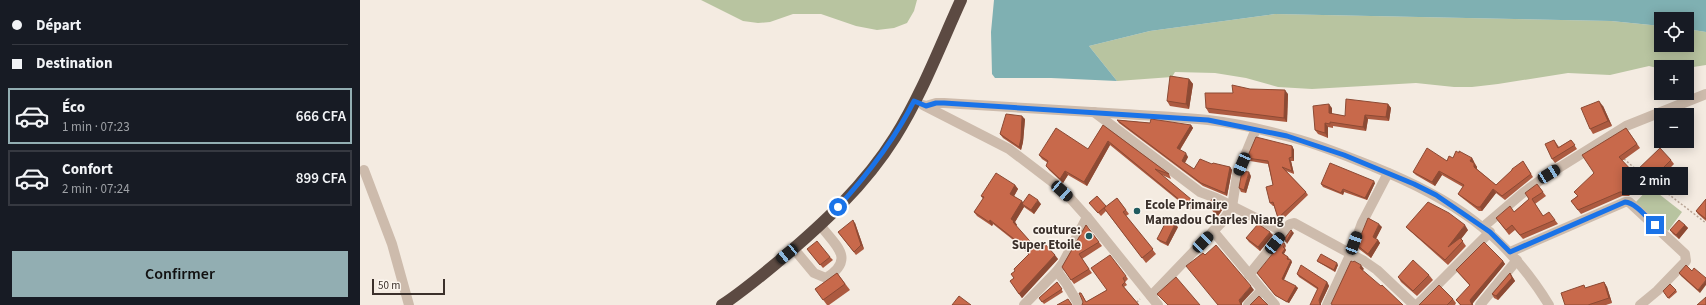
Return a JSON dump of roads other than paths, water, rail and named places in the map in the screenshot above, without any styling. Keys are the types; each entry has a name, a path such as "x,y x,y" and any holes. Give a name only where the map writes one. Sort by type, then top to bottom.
{"highway":[{"path":"723,305 755,282 820,225 858,186 883,155 906,119 961,0"}],"street":[{"path":"1249,275 1290,224 1294,223 1377,270 1415,305 1486,229 1524,192 1549,174 1626,126 1706,94"},
{"path":"914,101 1009,149 1054,184 1070,198 1087,217 1158,305"},
{"path":"926,106 936,103 944,103 1208,120 1287,136 1344,155 1436,195 1486,229 1514,256 1549,305"},
{"path":"1093,112 1200,192 1284,232"},
{"path":"1151,296 1227,217 1232,207 1237,175 1256,129"},
{"path":"364,170 392,244 409,305"},
{"path":"1327,305 1351,254 1362,223 1388,173"},
{"path":"1480,305 1514,256 1625,202 1629,202 1685,254 1687,258 1686,261 1657,291 1640,305"},
{"path":"1024,305 1057,272 1087,217"},
{"path":"794,249 814,273 826,278 835,272 841,264 843,258 840,251 820,225"},
{"path":"1213,231 1275,305"},
{"path":"1057,272 1079,305"},
{"path":"1248,305 1262,290"}],"water":[{"path":"994,0 1706,0 1706,32 1694,30 1694,12 1654,12 1654,25 1611,21 1275,14 1150,31 1089,46 1117,81 1051,78 995,78 992,74 991,32"}],"place":[{"name":"Ecole Primaire Mamadou Charles Niang","path":"1137,211"},
{"name":"couture: Super Etoile","path":"1089,236"}]}
